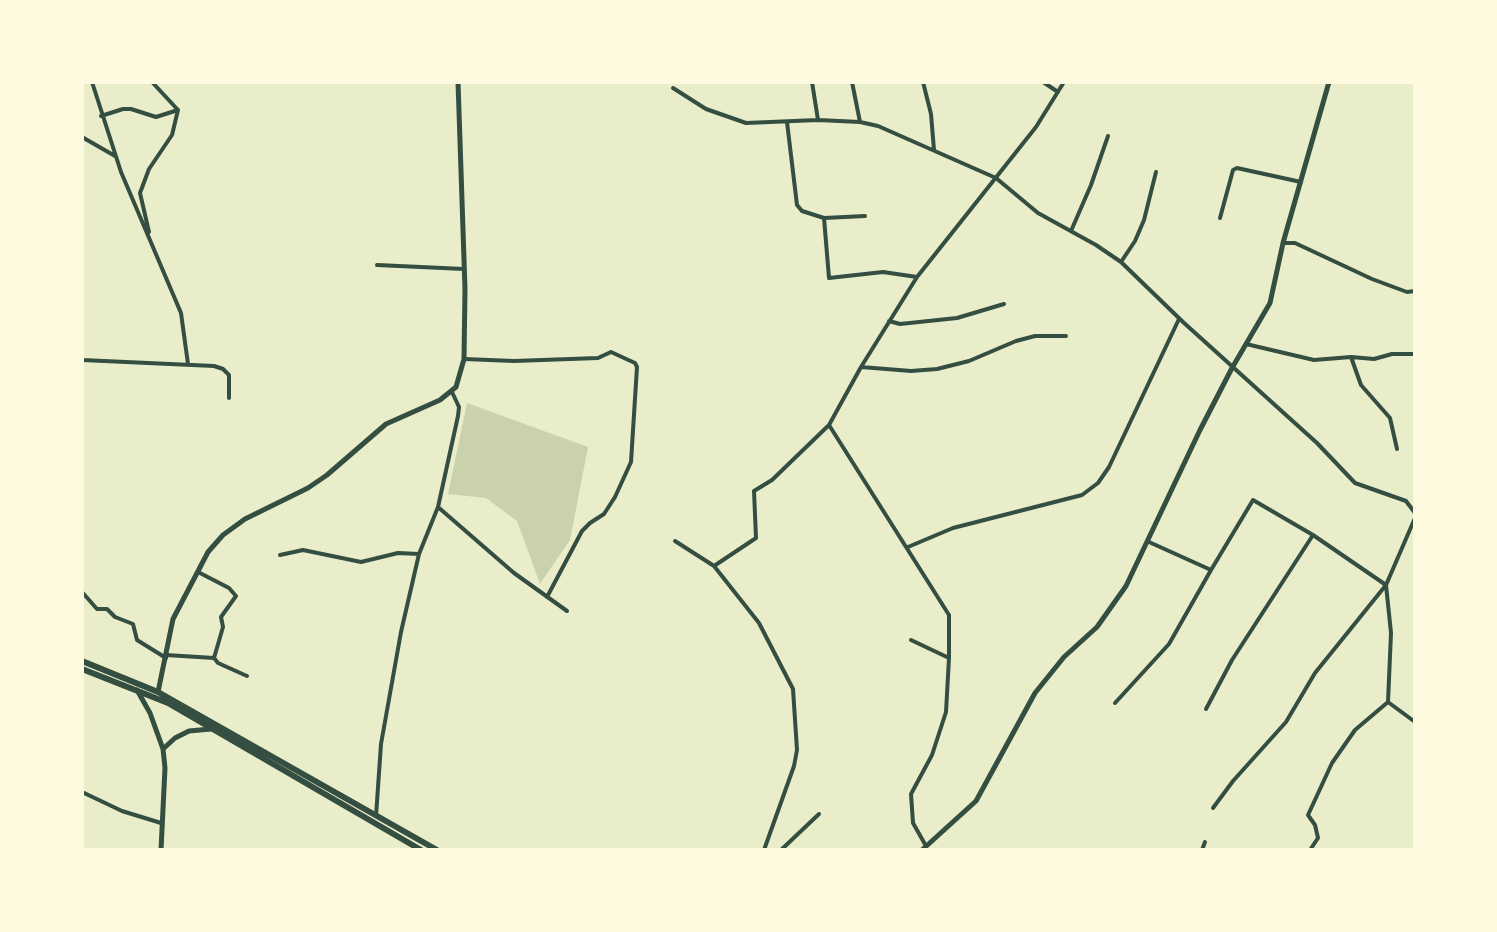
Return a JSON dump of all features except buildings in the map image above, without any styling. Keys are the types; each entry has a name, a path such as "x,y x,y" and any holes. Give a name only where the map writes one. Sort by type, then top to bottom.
{"main road":[{"path":"82,661 158,692 437,850"},
{"path":"82,669 168,703 421,850"}],"street":[{"path":"92,82 117,158 181,313 188,364"},
{"path":"152,82 178,110"},
{"path":"158,692 173,619 208,552 223,535 245,519 308,488 386,424 452,392 460,378 464,359 464,269 458,82"},
{"path":"812,82 818,120"},
{"path":"852,82 860,122"},
{"path":"923,82 931,114 934,150"},
{"path":"1043,82 1058,92"},
{"path":"714,566 756,538 754,491 772,480 829,425 917,277 1036,127 1064,82"},
{"path":"829,425 949,615 946,712 932,755 911,794 913,823 924,848 976,801 1035,693 1064,657 1097,627 1126,586 1232,368 1270,303 1283,243 1329,82"},
{"path":"673,88 706,109 746,123 818,120 878,126 996,178 1038,213 1121,262 1232,368 1317,443 1355,483 1406,501 1415,515 1386,585 1315,673 1286,722 1213,808"},
{"path":"101,116 123,109 156,117 178,110"},
{"path":"153,246 140,193 149,169 172,135 178,110"},
{"path":"787,122 797,205 802,211 824,218 865,216"},
{"path":"1071,231 1108,136"},
{"path":"82,137 117,158"},
{"path":"1220,218 1233,170 1237,168 1301,182"},
{"path":"1121,262 1144,220 1156,172"},
{"path":"824,218 829,278 883,272 917,277"},
{"path":"1283,243 1295,243 1372,279 1407,292 1415,291"},
{"path":"377,265 464,269"},
{"path":"889,321 900,324 957,318 1004,304"},
{"path":"908,547 953,528 1082,495 1098,483 1109,467 1179,319"},
{"path":"861,367 911,371 937,369 969,361 1025,338 1066,336"},
{"path":"1246,344 1314,360 1374,359 1392,354 1415,354"},
{"path":"464,359 598,358 608,352 635,363 637,367 631,462 604,514 582,531 547,597"},
{"path":"1351,357 1361,385 1390,418 1397,449"},
{"path":"82,360 188,364 223,369 229,375 229,398"},
{"path":"376,816 381,744 419,554 438,507 458,416 459,407 452,392"},
{"path":"1115,703 1169,644 1253,500 1313,535 1386,585 1391,633 1388,702 1355,730 1332,763 1308,815 1315,825 1318,838 1310,850"},
{"path":"438,507 514,573 567,611"},
{"path":"82,523 82,540"},
{"path":"1206,709 1232,660 1313,535"},
{"path":"1408,535 1415,539"},
{"path":"675,541 714,566 759,623 793,689 797,750 764,850"},
{"path":"1149,542 1211,570"},
{"path":"280,555 303,550 361,562 398,553 419,554"},
{"path":"198,572 229,588 236,596 221,617 223,627 214,658"},
{"path":"82,592 97,609 107,609 115,617 133,624 137,640 166,656 214,658 218,663 247,676"},
{"path":"911,640 949,658"},
{"path":"137,689 163,749 161,850"},
{"path":"1388,702 1415,722"},
{"path":"163,749 189,731 216,730"},
{"path":"82,792 122,811 161,823"},
{"path":"781,850 819,814"},
{"path":"1202,850 1205,842"}],"green space":[{"path":"467,403 588,447 570,540 540,584 517,521 486,498 448,494"}]}
